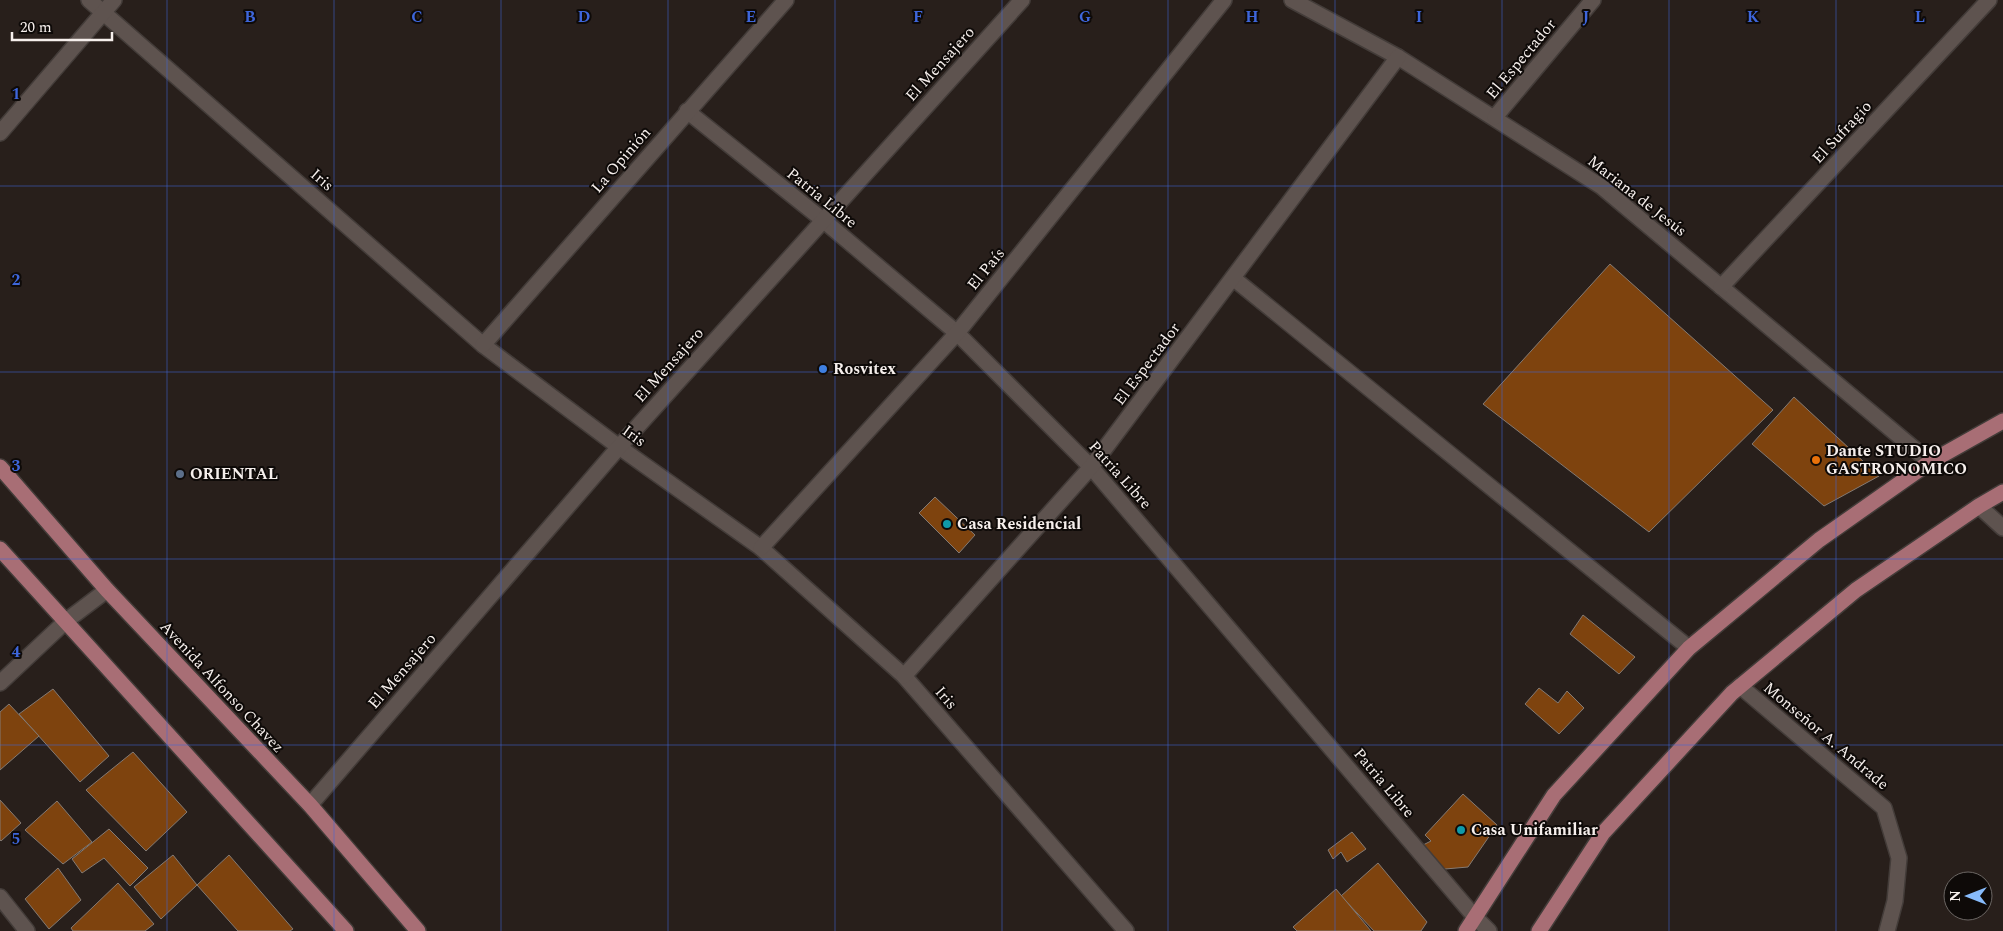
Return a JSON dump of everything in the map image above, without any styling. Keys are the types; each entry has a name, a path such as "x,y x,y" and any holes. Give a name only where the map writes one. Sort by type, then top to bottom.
{"main road":[{"path":"1466,931 1554,795 1689,648 1819,540 1930,462 2003,420"},
{"name":"Avenida Alfonso Chavez","path":"0,467 107,590 310,805 418,931"},
{"path":"1539,931 1603,833 1732,692 1856,590 1979,506 2003,492"},
{"path":"0,549 346,931"}],"street":[{"name":"Iris","path":"89,0 483,345 619,447 761,548 904,676 1126,931"},
{"path":"0,133 114,0"},
{"name":"La Opinión","path":"483,345 786,0"},
{"name":"El Mensajero","path":"310,805 619,447 1022,0"},
{"name":"El País","path":"761,548 957,333 1224,0"},
{"name":"Mariana de Jesús","path":"1292,0 1398,57 1495,117 1602,187 1930,462"},
{"name":"El Espectador","path":"1495,117 1593,0"},
{"name":"El Sufragio","path":"1721,287 1989,0"},
{"name":"El Espectador","path":"904,676 1091,467 1398,57"},
{"name":"Patria Libre","path":"687,111 823,220 957,333 1091,467 1474,916 1489,931"},
{"path":"1233,278 1689,648"},
{"path":"1979,506 2003,528"},
{"path":"0,683 66,621 107,590"},
{"name":"Monseñor A. Andrade","path":"1740,686 1884,808 1899,858 1896,901 1887,931"},
{"path":"0,898 27,931"}],"building":[{"path":"1610,264 1773,410 1649,532 1483,404"},
{"name":"Dante STUDIO GASTRONOMICO","path":"1794,397 1879,476 1824,506 1752,444"},
{"name":"Casa Residencial","path":"935,497 975,535 959,553 919,513"},
{"path":"1583,615 1635,657 1619,674 1570,634"},
{"path":"1539,688 1558,703 1567,691 1584,708 1559,734 1525,704"},
{"path":"53,689 109,756 80,782 19,714"},
{"path":"9,704 39,736 0,770 0,712"},
{"path":"133,752 187,812 146,851 86,790"},
{"name":"Casa Unifamiliar","path":"1463,794 1497,825 1468,867 1445,869 1421,846 1431,841 1425,835"},
{"path":"0,800 21,823 1,841 0,840"},
{"path":"57,801 92,842 63,864 25,830"},
{"path":"109,829 148,868 130,886 104,858 82,873 72,859"},
{"path":"1352,832 1366,849 1347,862 1341,852 1333,859 1328,850"},
{"path":"173,855 197,885 161,919 134,887"},
{"path":"229,855 293,929 290,931 238,931 197,885"},
{"path":"1378,863 1427,922 1421,931 1374,931 1341,896"},
{"path":"58,868 81,900 49,929 25,899"},
{"path":"118,883 154,924 145,931 73,931 71,928"},
{"path":"1336,889 1371,931 1297,931 1293,927"}],"place":[{"name":"Rosvitex","path":"823,369"},
{"name":"Dante STUDIO GASTRONOMICO","path":"1816,460"},
{"name":"ORIENTAL","path":"180,474"},
{"name":"Casa Residencial","path":"947,524"},
{"name":"Casa Unifamiliar","path":"1461,830"}]}
